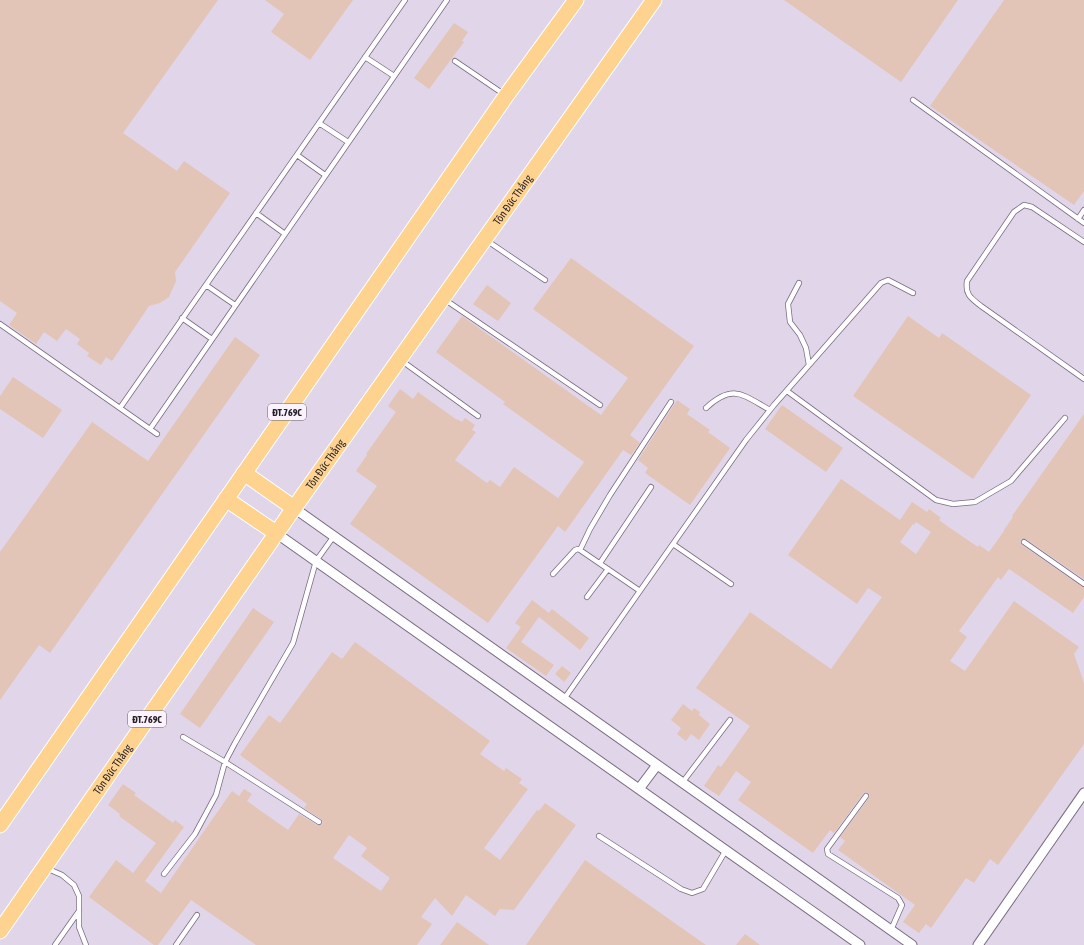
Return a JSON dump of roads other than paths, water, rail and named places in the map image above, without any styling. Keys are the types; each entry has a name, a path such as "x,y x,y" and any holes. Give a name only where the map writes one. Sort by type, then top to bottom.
{"main road":[{"name":"ĐT.769C","path":"0,825 506,96 576,0"},
{"name":"Tôn Đức Thắng","path":"0,931 276,533 654,0"},
{"path":"244,473 294,508"},
{"path":"226,499 276,533"}],"street":[{"path":"294,508 912,945"},
{"path":"276,533 860,945"},
{"path":"639,789 657,765"},
{"path":"978,945 1084,793"}],"lane":[{"path":"120,408 405,0"},
{"path":"150,429 447,0"},
{"path":"366,57 394,76"},
{"path":"455,61 506,96"},
{"path":"913,100 1084,223"},
{"path":"319,123 348,142"},
{"path":"297,155 325,175"},
{"path":"1084,242 1032,206 1024,205 1014,212 967,281 966,289 970,298 1084,379"},
{"path":"1078,219 1084,210"},
{"path":"256,213 285,234"},
{"path":"484,239 545,280"},
{"path":"564,699 746,440 770,410 881,283 888,280 913,293"},
{"path":"799,283 788,304 790,322 800,335 806,348 809,365"},
{"path":"206,285 235,306"},
{"path":"443,298 600,405"},
{"path":"182,318 212,339"},
{"path":"0,324 157,434"},
{"path":"399,359 478,416"},
{"path":"787,391 936,500 953,504 975,502 1011,481 1065,418"},
{"path":"706,408 714,400 727,393 741,394 770,410"},
{"path":"580,550 590,529 610,495 671,402"},
{"path":"600,563 651,487"},
{"path":"164,874 195,834 216,795 225,762 293,643 316,561 334,536"},
{"path":"1024,542 1084,584"},
{"path":"673,544 730,584"},
{"path":"553,574 575,550 578,549 640,591"},
{"path":"587,597 608,568"},
{"path":"682,782 730,720"},
{"path":"183,737 319,822"},
{"path":"866,796 827,849 828,854 898,898 902,905 891,930"},
{"path":"599,836 681,889 692,893 702,889 726,850"},
{"path":"44,867 62,875 74,885 79,896 79,927 86,945"},
{"path":"54,945 79,911"},
{"path":"176,945 197,915"}]}
